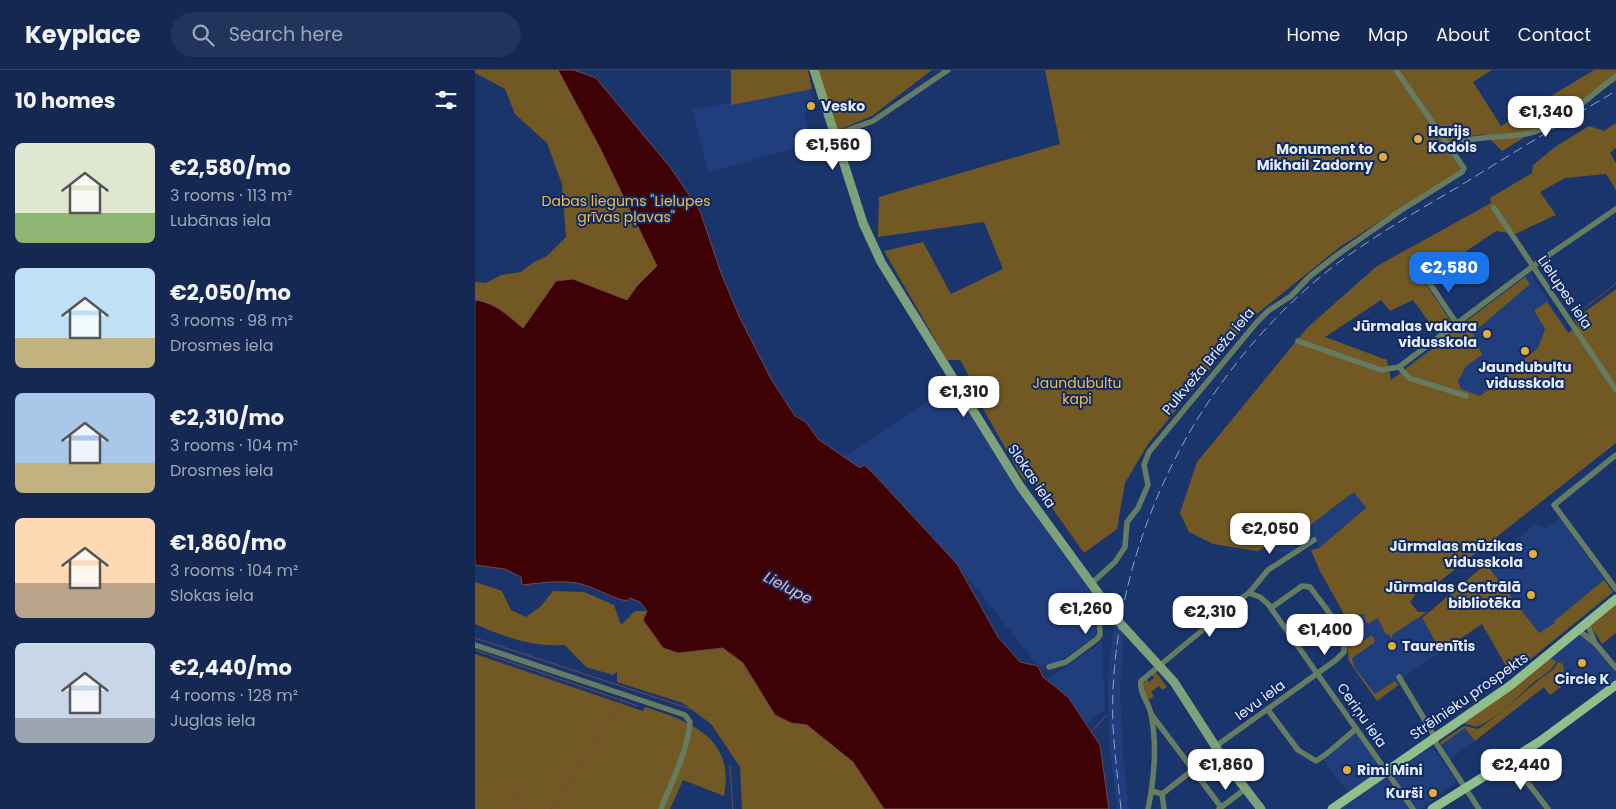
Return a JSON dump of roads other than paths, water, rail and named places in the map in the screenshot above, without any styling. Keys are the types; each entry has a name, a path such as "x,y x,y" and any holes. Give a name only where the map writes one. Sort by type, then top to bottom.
{"main road":[{"name":"Slokas iela","path":"814,70 863,223 881,262 1014,478 1120,623 1183,694 1245,789 1261,809"},
{"name":"Strēlnieku prospekts","path":"1332,809 1511,685 1616,599"},
{"path":"1432,809 1539,742 1616,685"}],"street":[{"path":"834,135 873,120 948,70"},
{"path":"1396,70 1450,146 1498,135 1528,133 1539,130 1576,108 1616,76"},
{"name":"Pulkveža Brieža iela","path":"1092,583 1115,562 1125,547 1127,522 1138,508 1148,485 1145,465 1149,452 1268,311 1291,296 1310,276 1337,255 1400,211 1457,176 1464,168 1450,146"},
{"name":"Lielupes iela","path":"1494,208 1616,390"},
{"path":"1298,341 1381,370 1399,367 1533,266 1616,209"},
{"path":"1424,275 1457,324"},
{"path":"1399,367 1409,378 1466,396"},
{"path":"1616,455 1554,505 1616,589"},
{"path":"1245,789 1220,808 1151,714 1141,687 1141,681 1240,599 1249,594 1268,570 1314,540"},
{"name":"Ievu iela","path":"1216,746 1318,674 1344,652 1345,642 1333,619 1306,586 1271,608"},
{"name":"Ceriņu iela","path":"1249,594 1263,599 1271,608 1413,809"},
{"path":"1049,667 1066,662 1101,635 1099,611 1105,601"},
{"path":"1587,623 1595,643"},
{"path":"1578,630 1595,643 1616,668"},
{"path":"475,645 685,715 690,722 689,739 682,762 661,809"},
{"path":"1399,677 1479,809"},
{"path":"1267,710 1299,750 1316,760 1330,753 1337,744 1356,729"},
{"path":"1148,809 1152,790 1151,714"},
{"path":"1510,760 1548,809"},
{"path":"1162,794 1193,770"},
{"path":"1152,790 1162,794"},
{"path":"1162,794 1163,809"}],"water":[{"name":"Lielupe","path":"558,70 574,70 596,78 670,167 700,211 721,273 739,316 771,379 795,416 806,422 818,439 860,468 864,465 871,471 957,564 998,637 1020,662 1038,666 1043,677 1068,697 1100,745 1109,809 884,809 853,762 807,725 791,723 775,715 743,663 723,648 678,653 663,648 643,620 647,611 640,602 630,598 626,601 577,583 556,582 522,585 521,577 505,569 475,565 475,300 495,307 523,328 556,281 573,279 627,300 637,286 657,266 600,148"}],"waterway":[{"path":"1576,315 1616,283"},
{"path":"475,638 712,716"},
{"path":"475,650 638,706"},
{"path":"551,809 622,701"},
{"path":"1091,732 1106,716"},
{"path":"730,766 733,809"},
{"path":"505,779 523,809"}],"railway":[{"path":"1121,809 1113,720 1113,691 1119,630 1132,570 1151,512 1176,457 1207,404 1243,355 1284,310 1330,269 1393,226 1616,91"}],"place":[{"name":"Vesko","path":"811,106"},
{"name":"Harijs Kodols","path":"1418,139"},
{"name":"Monument to Mikhail Zadorny","path":"1383,157"},
{"name":"Jūrmalas vakara vidusskola","path":"1487,334"},
{"name":"Jaundubultu vidusskola","path":"1525,351"},
{"name":"Jūrmalas mūzikas vidusskola","path":"1533,554"},
{"name":"Jūrmalas Centrālā bibliotēka","path":"1531,595"},
{"name":"Taurenītis","path":"1392,646"},
{"name":"Circle K","path":"1582,663"},
{"name":"Rimi Mini","path":"1347,770"},
{"name":"Kurši","path":"1433,793"}],"park label":[{"name":"Dabas liegums \"Lielupes grīvas pļavas\"","path":"626,210"},
{"name":"Jaundubultu kapi","path":"1077,392"}]}
